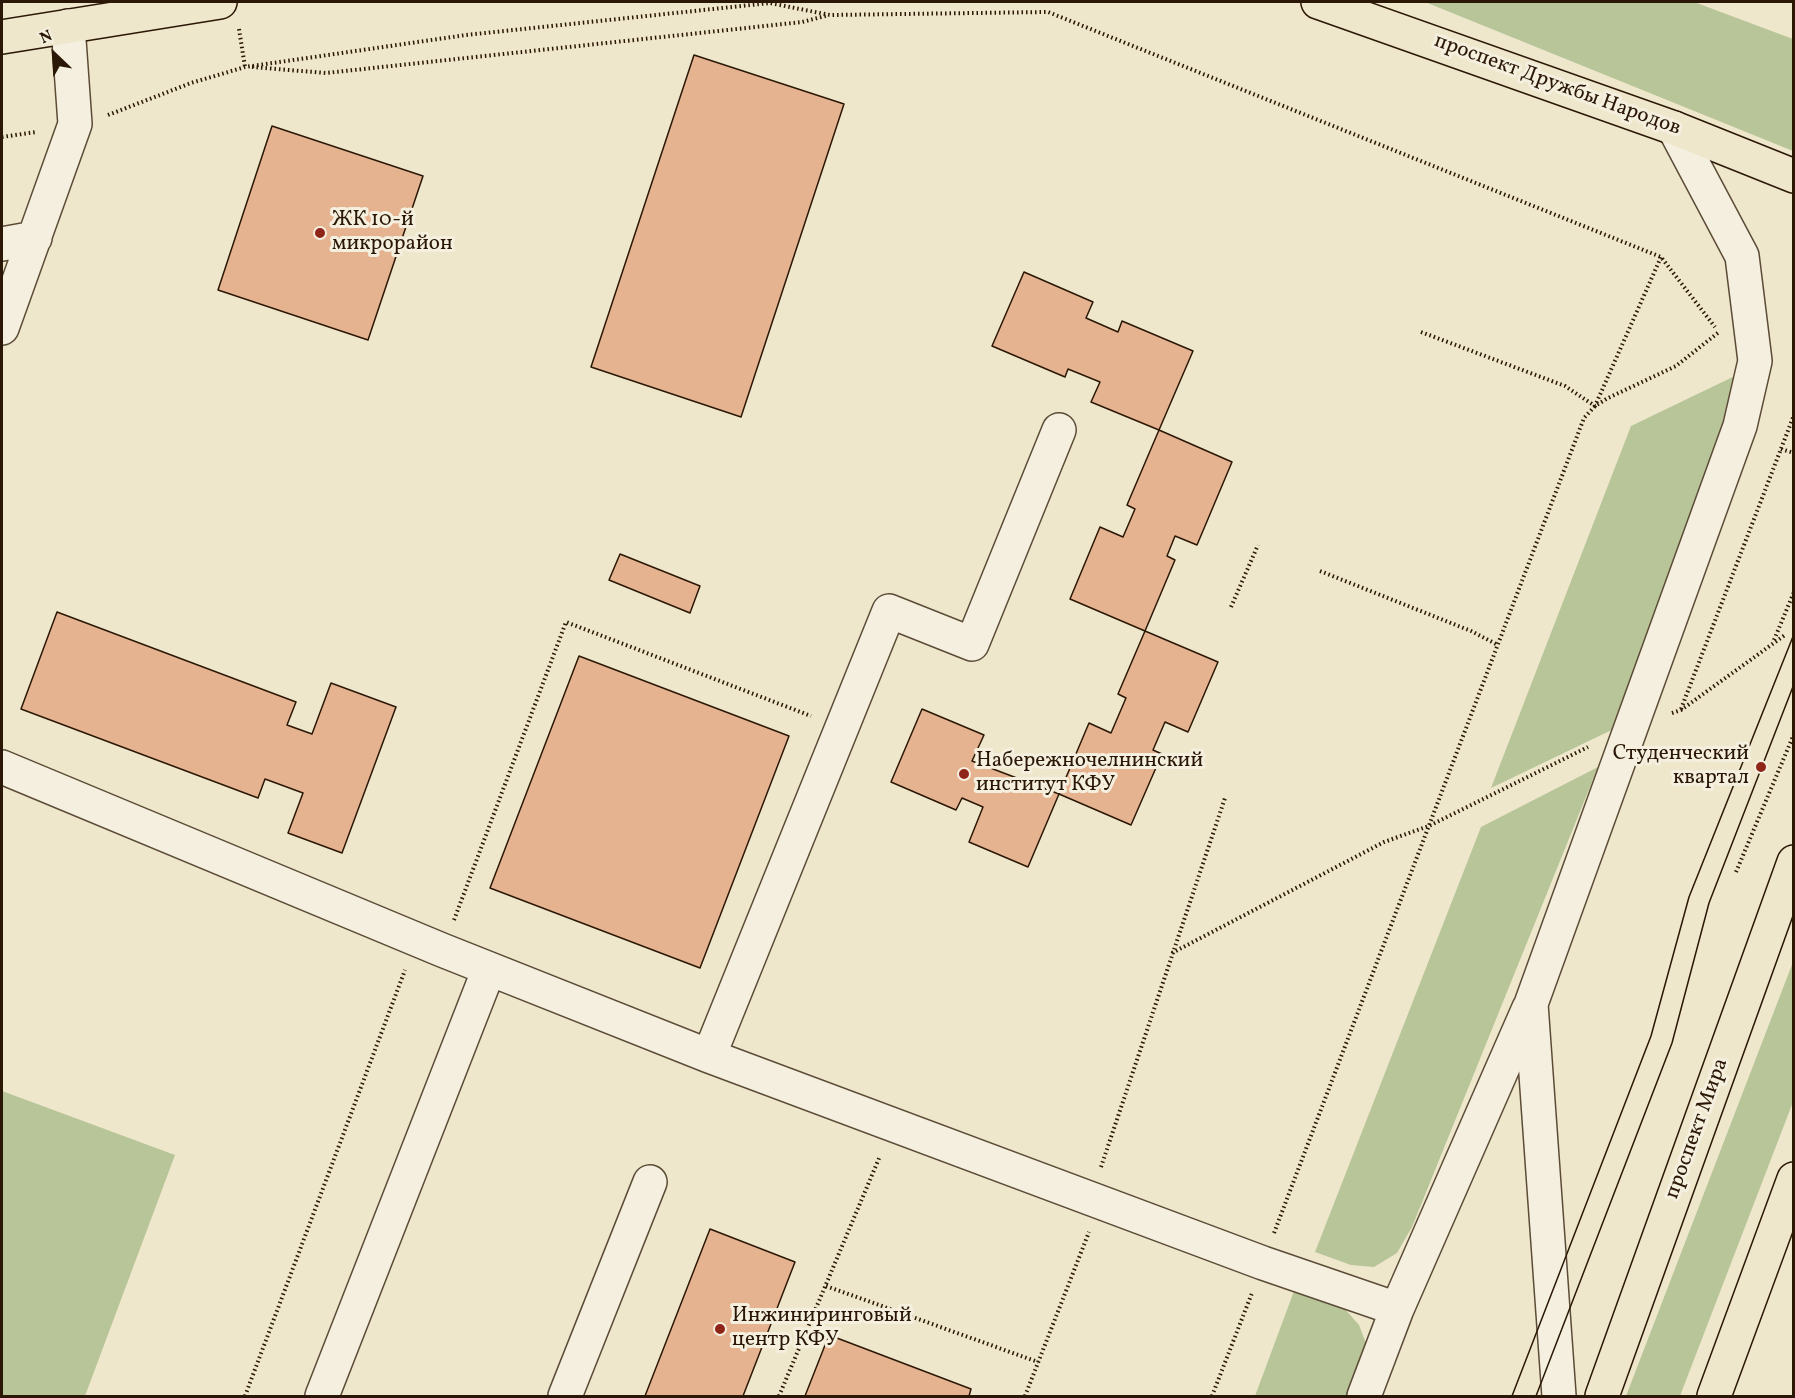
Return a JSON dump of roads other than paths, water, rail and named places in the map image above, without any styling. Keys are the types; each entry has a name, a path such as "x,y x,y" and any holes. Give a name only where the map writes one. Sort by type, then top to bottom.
{"main road":[{"path":"2,37 220,2"},
{"name":"проспект Дружбы Народов","path":"1318,2 1381,13 1794,177"},
{"name":"проспект Мира","path":"1602,1396 1794,862"},
{"path":"1714,1396 1794,1179"}],"street":[{"path":"2,328 75,124 68,26"},
{"path":"1364,1396 1397,1309 1531,1004 1740,426 1755,360 1742,256 1674,128"},
{"path":"2,244 35,238"},
{"path":"709,1056 889,611 972,644 1059,430"},
{"path":"2,768 430,945 709,1056 1101,1203 1397,1309"},
{"path":"322,1396 489,969"},
{"path":"1531,1004 1559,1396"},
{"path":"565,1396 650,1182"}],"tram line":[{"path":"1512,1396 1651,1036 1689,897 1794,634"},
{"path":"1536,1396 1672,1043 1709,903 1794,684"}],"place":[{"name":"ЖК 10-й микрорайон","path":"320,233"},
{"name":"Студенческий квартал","path":"1761,767"},
{"name":"Набережночелнинский институт КФУ","path":"964,774"},
{"name":"Инжиниринговый центр КФУ","path":"720,1329"}]}
